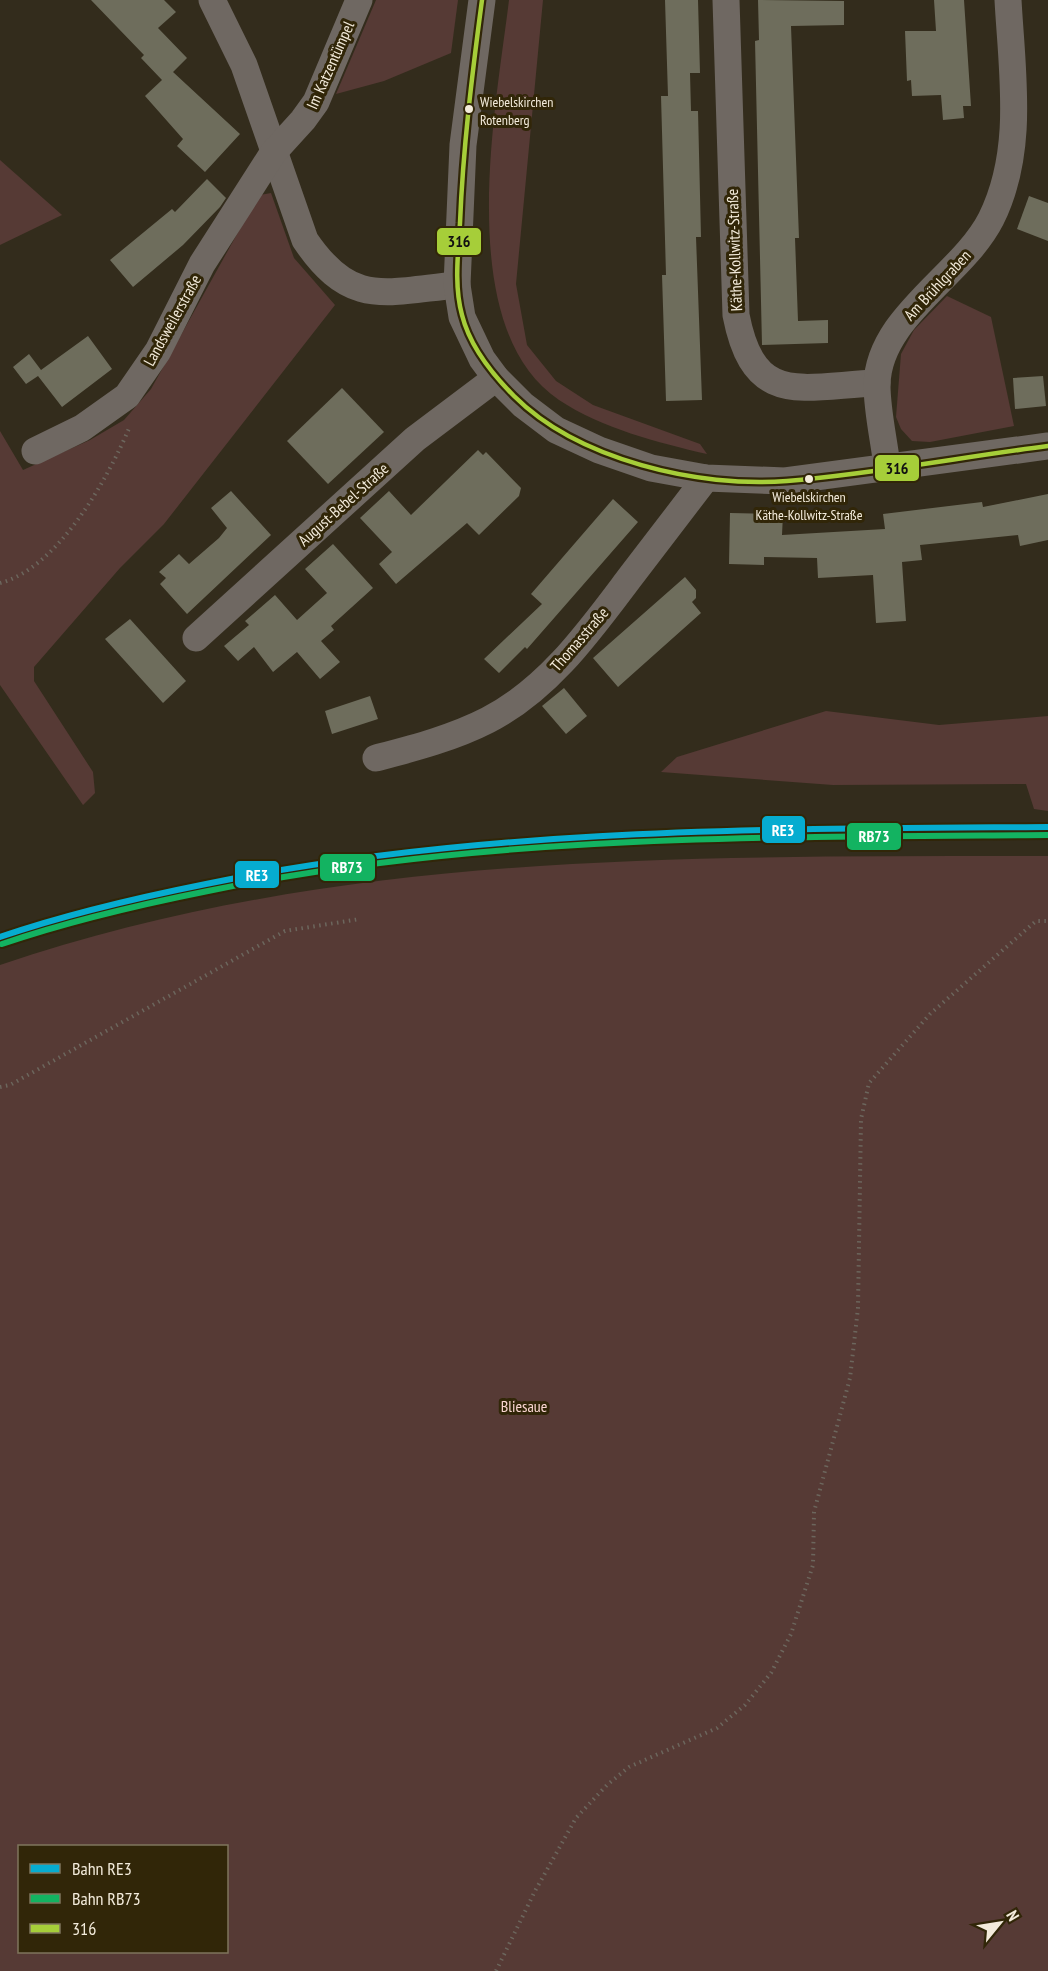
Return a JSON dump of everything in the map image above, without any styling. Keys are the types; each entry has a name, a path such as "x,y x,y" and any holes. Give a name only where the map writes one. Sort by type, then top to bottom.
{"street":[{"path":"212,0 244,65 305,240 322,265 338,279 358,289 383,292 456,285"},
{"name":"Im Katzentümpel","path":"273,153 316,102 358,0"},
{"path":"482,0 463,145 456,285 462,317 470,337 496,378 523,405 556,430 599,450 651,468 706,478 785,481 1048,446"},
{"name":"Käthe-Kollwitz-Straße","path":"726,0 736,315 741,345 757,372 783,387 877,383"},
{"name":"Am Brühlgraben","path":"887,466 877,383 886,347 907,316 967,255 991,220 1007,180 1014,138 1008,0"},
{"name":"Landsweilerstraße","path":"35,451 82,428 127,396 158,351 202,264 273,153"},
{"name":"August-Bebel-Straße","path":"196,638 415,439 496,378"},
{"name":"Thomasstraße","path":"376,758 433,743 489,720 528,692 561,664 706,478"}],"path":[{"path":"0,583 16,579 39,564 64,537 114,464 130,424 127,396"},
{"path":"0,1087 10,1085 285,931 360,919"},
{"path":"496,1971 535,1891 576,1818 607,1785 629,1767 717,1728 745,1705 771,1673 791,1635 813,1565 813,1512 850,1378 858,1308 861,1119 869,1083 930,1014 1036,921 1048,921"}],"green space":[{"path":"376,0 458,0 451,53 384,81 336,94"},
{"path":"509,0 543,0 516,284 527,345 556,381 593,405 700,444 707,454 612,426 593,419 559,400 526,367 504,322 493,270 489,214 496,98"},
{"path":"0,160 62,215 0,245"},
{"path":"271,193 294,258 335,305 164,524 120,568 34,667 34,681 93,772 95,793 83,805 0,685 0,431 23,470 90,440 124,420 151,389 260,195"},
{"path":"947,296 991,317 1014,426 930,442 912,441 901,429 896,417 901,354 914,330"},
{"path":"826,711 939,725 1048,716 1048,811 1034,809 1026,784 833,785 661,772 677,757"},
{"name":"Bliesaue","path":"1048,856 1048,1971 0,1971 0,965 129,927 258,899 388,880 519,867 650,860"}],"building":[{"path":"91,0 164,0 176,12 158,28 187,58 173,72 240,134 205,172 177,146 183,139 145,96 162,80 141,58 144,55"},
{"path":"665,0 698,0 700,73 690,73 691,111 698,111 701,237 696,237 702,400 666,401 662,275 666,275 661,96 668,96"},
{"path":"758,0 844,1 844,25 791,26 799,238 795,238 798,321 828,320 828,343 762,345 755,41 759,40"},
{"path":"934,0 964,0 971,106 963,106 964,118 943,120 941,95 912,96 911,80 907,81 905,31 936,31"},
{"path":"207,179 226,198 220,207 183,245 133,287 110,260 172,209 175,212"},
{"path":"1029,196 1048,203 1048,241 1017,229"},
{"path":"88,336 112,369 62,407 38,376 26,384 13,367 29,354 41,370"},
{"path":"1043,376 1046,406 1015,409 1013,378"},
{"path":"342,388 384,432 328,484 287,441"},
{"path":"478,450 483,455 486,452 521,488 519,496 479,535 467,523 396,584 379,564 392,552 360,518 389,491 411,515"},
{"path":"231,491 271,535 187,614 160,584 166,578 159,572 179,554 189,564 219,538 227,528 211,508"},
{"path":"1048,494 1048,540 1020,546 1018,535 920,545 922,560 902,562 906,621 876,623 873,575 818,578 817,558 764,557 764,565 729,564 730,513 783,514 782,535 885,529 883,514 982,502 983,507"},
{"path":"613,499 638,522 527,649 525,647 499,673 484,659 542,604 531,594"},
{"path":"333,544 373,588 331,626 334,630 321,641 340,662 320,679 297,652 273,672 254,647 238,661 224,646 249,625 245,621 275,595 297,620 327,593 305,569"},
{"path":"685,577 696,590 696,598 692,602 701,613 618,687 593,658"},
{"path":"130,619 186,681 163,703 105,639"},
{"path":"564,688 587,716 566,734 542,706"},
{"path":"370,696 378,719 332,734 325,711"}],"rail line":[{"name":"RE3","path":"0,937 76,914 180,889 310,865 415,851 520,841 625,835 836,829 1048,827"},
{"name":"RB73","path":"2,944 78,921 182,896 312,872 417,858 626,842 1048,835"}],"transit line":[{"name":"316","path":"482,0 463,167 457,270 458,293 462,315 476,349 498,379 540,418 571,437 605,453 642,465 716,480 787,481 1048,446"}],"place":[{"name":"Wiebelskirchen Rotenberg","path":"469,109"},
{"name":"Wiebelskirchen Käthe-Kollwitz-Straße","path":"809,479"}]}
